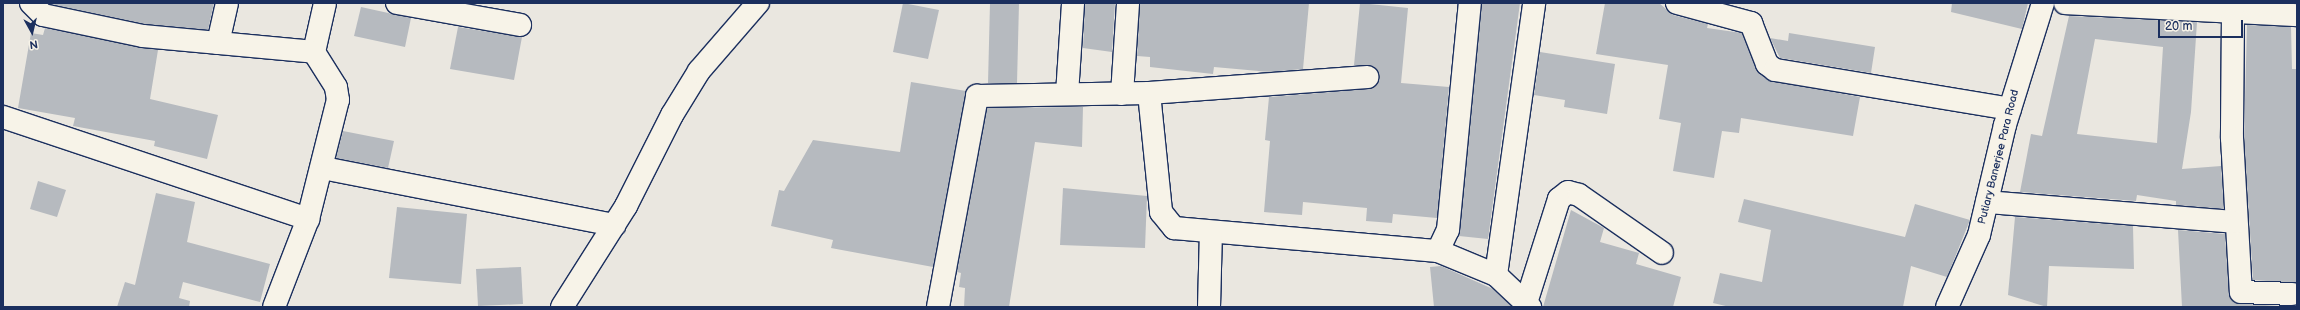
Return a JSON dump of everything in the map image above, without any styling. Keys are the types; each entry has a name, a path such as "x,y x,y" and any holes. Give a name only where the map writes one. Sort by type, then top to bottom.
{"street":[{"path":"31,3 43,15 143,36 314,52"},
{"path":"218,43 227,3"},
{"path":"274,307 308,219 323,168 338,100 336,87 314,52 325,3"},
{"path":"397,3 520,25"},
{"path":"562,307 614,225 699,72 758,3"},
{"path":"1067,94 1073,3"},
{"path":"1122,94 1128,3"},
{"path":"1438,251 1448,230 1470,3"},
{"path":"1496,275 1534,3"},
{"path":"1677,3 1734,16 1751,23 1767,64 1776,70 2010,109"},
{"name":"Putiary Banerjee Para Road","path":"1946,307 1979,235 2010,109 2043,3"},
{"path":"2064,3 2234,13 2297,15"},
{"path":"2234,13 2235,222 2241,292 2292,294"},
{"path":"938,307 977,96 1149,93 1367,77"},
{"path":"1149,93 1161,212 1174,228 1211,233 1438,251 1496,275 1528,305 1559,199 1568,192 1579,195 1662,253"},
{"path":"3,116 308,219"},
{"path":"323,168 614,225"},
{"path":"1987,202 2235,222"},
{"path":"1209,307 1211,233"}],"building":[{"path":"214,3 208,30 145,24 50,4"},
{"path":"903,3 939,10 928,59 893,52"},
{"path":"990,3 1019,3 1017,83 988,83"},
{"path":"1085,3 1115,3 1112,52 1083,48"},
{"path":"1140,3 1309,3 1303,69 1270,72 1214,67 1213,74 1150,67 1150,57 1137,56"},
{"path":"1360,3 1408,8 1401,83 1449,87 1437,218 1393,214 1392,223 1366,221 1367,208 1303,202 1302,215 1264,212 1270,141 1265,140 1269,97 1368,89 1378,82 1379,76 1373,66 1354,65"},
{"path":"1482,3 1520,3 1488,239 1459,236"},
{"path":"1605,3 1659,3 1673,15 1708,24 1707,28 1742,33 1756,69 1768,80 1860,97 1853,136 1741,118 1739,133 1722,131 1714,178 1673,171 1681,123 1659,119 1668,65 1596,54"},
{"path":"1952,3 2028,3 2022,29 1951,12"},
{"path":"361,7 411,18 405,47 354,36"},
{"path":"2069,16 2197,22 2191,112 2182,169 2221,166 2224,209 2176,205 2176,201 2137,195 2136,201 2020,192 2031,134 2042,136","holes":["2095,39 2163,47 2157,143 2077,134"]},
{"path":"2247,25 2291,27 2292,69 2297,69 2297,283 2253,280 2244,138"},
{"path":"458,27 522,37 514,80 450,69"},
{"path":"45,28 158,50 150,99 218,115 207,159 154,146 155,141 73,126 75,118 18,108 31,33 43,35"},
{"path":"1789,33 1875,47 1871,73 1780,58 1770,38 1788,41"},
{"path":"1540,52 1615,64 1607,114 1564,107 1565,100 1534,95"},
{"path":"911,82 966,91 933,267 831,248 833,240 771,226 779,190 784,191 813,140 900,152"},
{"path":"1083,107 1082,147 1035,142 1009,307 964,307 965,288 959,287 961,273 957,272 987,108"},
{"path":"343,131 394,141 388,168 336,158"},
{"path":"38,181 66,190 57,217 30,209"},
{"path":"1063,188 1147,196 1145,248 1060,245"},
{"path":"156,193 195,202 187,242 270,264 260,302 183,282 179,298 190,301 189,307 117,307 125,282 135,285"},
{"path":"1744,199 1905,237 1915,204 1970,220 1947,277 1911,266 1903,307 1730,307 1713,303 1720,273 1762,282 1771,230 1738,222"},
{"path":"397,207 467,214 461,284 389,278"},
{"path":"1571,210 1604,228 1600,242 1639,253 1636,264 1681,277 1673,307 1543,307"},
{"path":"2015,217 2133,226 2134,269 2049,266 2047,307 2008,295"},
{"path":"2178,230 2225,234 2229,293 2234,303 2297,307 2182,307"},
{"path":"1441,266 1493,289 1512,307 1434,307 1430,267"},
{"path":"521,267 523,304 478,306 476,269"}]}
